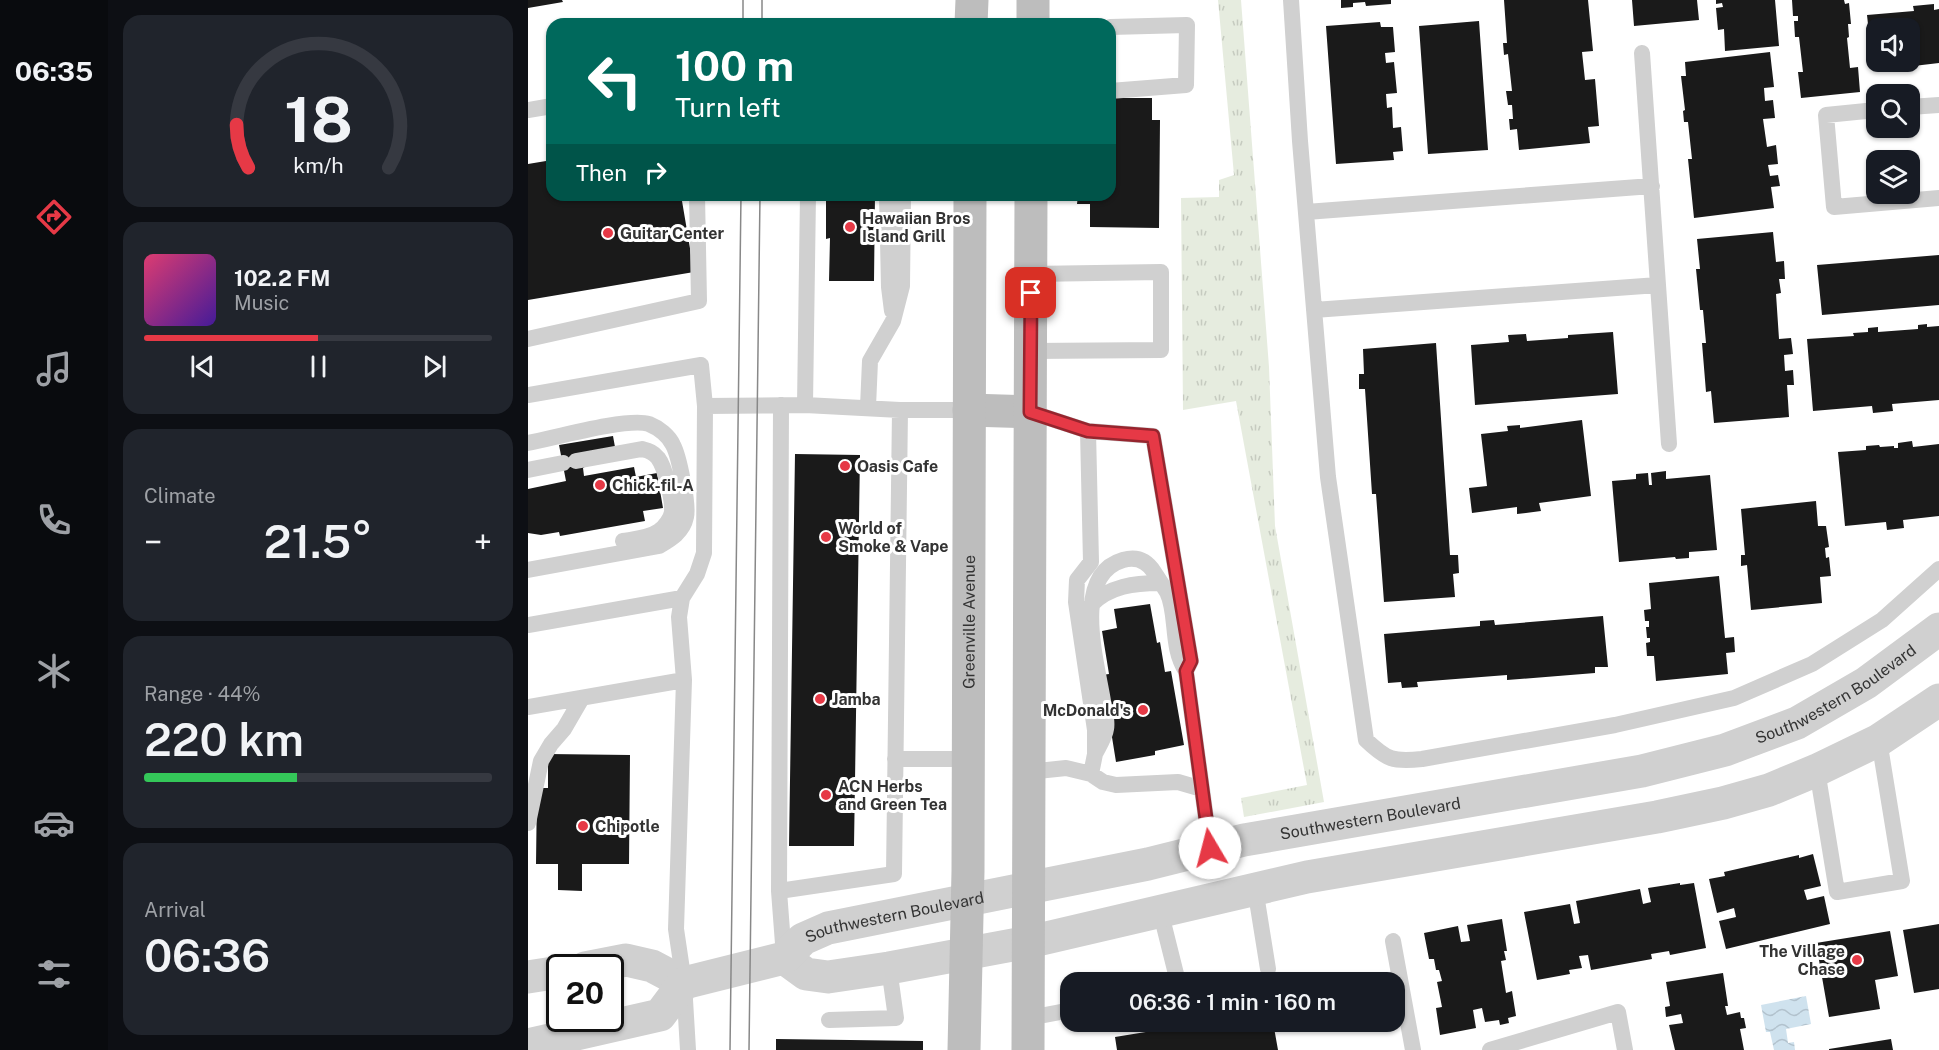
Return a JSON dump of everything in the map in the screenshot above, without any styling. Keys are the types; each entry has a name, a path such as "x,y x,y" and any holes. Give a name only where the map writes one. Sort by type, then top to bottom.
{"main road":[{"path":"971,18 972,0"},
{"path":"1033,0 1033,18"},
{"name":"Greenville Avenue","path":"964,1050 968,759 970,201"},
{"path":"1029,1050 1031,201"},
{"path":"969,410 1030,412"}],"street":[{"name":"Southwestern Boulevard","path":"684,983 784,958 803,939 828,928 1148,864 1256,838 1642,771 1725,750 1797,723 1866,683 1939,629"},
{"name":"Southwestern Boulevard","path":"784,958 806,974 828,977 889,968 1029,942 1255,888 1723,803 1769,790 1817,770 1879,740 1939,700"},
{"path":"1148,864 1160,910"},
{"path":"528,1045 660,1015 684,983 652,966 624,960"},
{"path":"528,977 546,974"}],"lane":[{"path":"1291,0 1328,477 1366,740 1382,755 1401,761 1422,759 1615,725 1734,698 1812,664 1882,620 1939,569"},
{"path":"1116,27 1187,25 1186,85 1116,91"},
{"path":"1642,53 1670,444"},
{"path":"1920,106 1939,105"},
{"path":"528,110 546,107"},
{"path":"1866,111 1826,115 1834,207 1939,198"},
{"path":"1306,212 1652,186"},
{"path":"528,339 699,301 697,201"},
{"path":"805,405 808,201"},
{"path":"807,241 818,222 819,201"},
{"path":"887,201 888,287 893,321"},
{"path":"868,407 870,361 893,321 902,286 903,201"},
{"path":"1031,274 1161,272 1161,350 1031,351"},
{"path":"1314,310 1658,285"},
{"path":"528,395 701,365 705,406 704,553 697,574 682,598 679,623 684,680 676,929 684,983 688,1050"},
{"path":"781,405 779,891 784,958"},
{"path":"705,406 805,405 900,410 969,410"},
{"path":"779,891 894,874 900,410"},
{"path":"1030,412 1088,431 1153,436 1191,661 1186,671"},
{"path":"528,443 626,422 649,424 663,432 673,444 682,480 686,517 676,536 659,546 528,570"},
{"path":"1088,431 1091,562 1077,580 1076,602 1095,730 1095,754"},
{"path":"528,470 633,450 651,452 663,467 672,514 660,531 642,538 528,558"},
{"path":"1090,774 1095,754 1107,728 1091,605 1095,588 1102,574 1122,560 1135,558 1143,560 1167,592 1179,661 1186,671 1210,848"},
{"path":"1091,605 1109,590 1147,583 1160,584"},
{"path":"528,625 682,598"},
{"path":"528,706 684,680"},
{"path":"528,823 541,761 551,744 564,729 582,698"},
{"path":"1817,770 1837,892 1902,881 1879,740"},
{"path":"895,759 968,759"},
{"path":"1028,772 1066,768 1090,774 1103,782 1116,785 1178,782 1202,789"},
{"path":"1255,888 1268,969"},
{"path":"1160,910 1176,972"},
{"path":"1393,941 1413,1050"},
{"path":"829,1020 896,1018 889,968"},
{"path":"1029,1018 1060,1012"},
{"path":"1490,1050 1618,1012 1625,1050"}],"green space":[{"path":"1218,0 1241,0 1269,367 1275,526 1324,802 1244,817 1241,798 1307,785 1236,401 1183,410 1181,198 1219,197 1219,180 1234,175"}],"water":[{"path":"1806,996 1811,1024 1786,1029 1788,1043 1794,1042 1795,1050 1774,1050 1770,1032 1766,1032 1761,1005"}],"building":[{"path":"528,0 562,0 563,2 528,8"},
{"path":"1341,0 1391,0 1391,4 1366,6 1365,2 1353,3 1353,7 1341,8"},
{"path":"1504,0 1588,0 1593,51 1582,52 1585,80 1595,79 1599,126 1588,127 1590,143 1519,150 1517,129 1510,130 1509,119 1513,119 1512,105 1508,105 1506,91 1512,91 1508,54 1504,55 1503,43 1507,43"},
{"path":"1632,0 1697,0 1699,20 1634,26"},
{"path":"1716,0 1775,0 1779,46 1725,51 1724,29 1718,30 1716,8 1723,7 1722,3 1716,4"},
{"path":"1792,0 1844,0 1845,4 1849,3 1851,24 1848,24 1849,37 1847,38 1850,68 1858,67 1860,92 1801,98 1798,72 1803,72 1799,37 1795,37 1794,21 1798,21 1798,16 1793,16"},
{"path":"1934,4 1934,10 1939,9 1939,63 1920,65 1920,18 1867,18 1867,15 1914,11 1913,6"},
{"path":"1479,21 1488,150 1428,154 1419,26"},
{"path":"1380,22 1381,27 1393,27 1395,52 1385,53 1386,63 1394,62 1397,93 1386,94 1387,108 1392,107 1393,128 1401,127 1403,151 1393,152 1394,160 1336,164 1326,26"},
{"path":"1770,52 1774,87 1764,88 1765,101 1773,100 1775,118 1763,119 1767,147 1776,145 1778,164 1768,165 1770,176 1778,175 1780,186 1771,187 1774,208 1694,218 1688,159 1692,159 1688,122 1684,122 1683,111 1685,110 1681,76 1686,76 1685,62"},
{"path":"1116,98 1152,98 1152,120 1160,120 1159,228 1090,227 1090,204 1077,204 1077,201 1116,201"},
{"name":"Guitar Center","path":"546,161 546,201 682,201 694,272 528,300 528,164"},
{"name":"Hawaiian Bros Island Grill","path":"826,201 875,201 874,281 829,281 830,238 826,239"},
{"path":"1773,232 1776,262 1784,261 1785,279 1779,279 1781,293 1776,294 1779,339 1791,338 1793,354 1784,355 1785,371 1793,370 1794,385 1787,385 1789,417 1714,423 1711,391 1706,392 1702,343 1706,343 1696,269 1700,269 1697,239"},
{"path":"1939,255 1939,305 1822,315 1817,265"},
{"path":"1927,324 1927,327 1939,326 1939,400 1892,404 1893,411 1873,413 1872,406 1813,411 1807,339 1854,336 1853,333 1868,332 1868,328 1878,327 1878,332 1918,329 1918,325"},
{"path":"1613,332 1618,394 1475,405 1471,345 1509,342 1508,335 1526,334 1527,341"},
{"path":"1436,343 1450,555 1458,555 1459,573 1453,574 1455,597 1384,602 1376,494 1372,494 1365,389 1359,389 1359,374 1364,374 1363,349"},
{"path":"1582,420 1591,496 1539,503 1541,511 1517,514 1517,507 1472,513 1469,488 1487,486 1481,434 1508,431 1507,426 1520,425 1520,428"},
{"name":"Chick-fil-A","path":"613,436 615,447 583,468 584,476 634,467 636,477 657,473 663,508 643,511 645,521 560,536 559,532 541,535 528,533 528,489 566,481 559,445"},
{"path":"1912,441 1913,447 1939,444 1939,516 1903,520 1904,528 1887,530 1886,522 1845,526 1838,452 1866,450 1866,446 1879,445 1880,447 1898,448 1898,443"},
{"path":"795,454 860,455 854,846 789,846"},
{"path":"1666,471 1666,479 1710,475 1717,550 1689,552 1689,558 1619,562 1612,481 1636,479 1636,474 1648,473 1649,485 1652,485 1651,473"},
{"path":"1816,501 1818,526 1826,526 1829,547 1825,548 1826,558 1829,557 1831,576 1820,577 1822,603 1751,610 1747,565 1741,566 1741,555 1745,555 1741,509"},
{"path":"1719,576 1725,638 1734,637 1735,652 1726,653 1728,674 1656,681 1654,656 1647,656 1646,643 1650,642 1650,638 1647,638 1646,627 1649,627 1649,621 1645,621 1644,610 1651,609 1649,583"},
{"name":"McDonald's","path":"1150,604 1165,672 1171,671 1184,745 1155,751 1155,755 1116,762 1102,675 1109,674 1102,631 1117,628 1114,609"},
{"path":"1603,616 1608,667 1595,667 1595,673 1507,680 1507,675 1417,682 1418,687 1402,688 1401,682 1388,683 1384,634 1480,626 1480,621 1494,620 1495,625"},
{"name":"Chipotle","path":"548,754 630,755 629,864 582,864 582,891 558,890 558,864 536,864 537,788 548,788"},
{"path":"1813,854 1821,886 1804,890 1807,900 1824,896 1830,924 1726,949 1719,921 1736,917 1734,908 1717,913 1709,879 1725,876 1724,872"},
{"path":"1680,883 1680,885 1694,883 1706,948 1670,955 1669,951 1651,954 1652,959 1591,970 1588,955 1579,956 1582,968 1569,970 1570,974 1537,980 1524,912 1570,904 1574,924 1580,923 1576,901 1640,889 1643,904 1651,902 1648,888"},
{"path":"1502,919 1507,951 1504,951 1506,960 1501,961 1506,993 1512,991 1516,1016 1508,1018 1509,1023 1500,1025 1499,1020 1485,1022 1482,1008 1473,1010 1476,1028 1440,1035 1436,1008 1442,1007 1437,982 1442,981 1439,970 1436,970 1434,959 1429,959 1424,933 1458,926 1461,942 1470,941 1467,925"},
{"path":"1939,924 1939,989 1914,993 1903,930"},
{"name":"The Village Chase","path":"1890,931 1898,976 1875,980 1880,1009 1829,1017 1816,943"},
{"path":"1723,973 1728,1006 1725,1006 1727,1015 1740,1012 1741,1018 1744,1018 1746,1028 1740,1029 1744,1050 1675,1050 1669,1025 1683,1023 1681,1014 1666,1017 1665,1007 1670,1006 1666,982"},
{"path":"1146,1032 1275,1032 1278,1050 1117,1050 1115,1037"},
{"path":"776,1039 923,1041 923,1050 776,1050"},
{"path":"1891,1039 1893,1050 1829,1050 1829,1049"}],"tram line":[{"path":"743,0 743,18"},
{"path":"762,0 762,18"},
{"path":"730,1050 741,201"},
{"path":"749,1050 760,201"}],"place":[{"name":"Hawaiian Bros Island Grill","path":"850,227"},
{"name":"Guitar Center","path":"608,233"},
{"name":"Oasis Cafe","path":"845,466"},
{"name":"Chick-fil-A","path":"600,485"},
{"name":"World of Smoke & Vape","path":"826,537"},
{"name":"Jamba","path":"820,699"},
{"name":"McDonald's","path":"1143,710"},
{"name":"ACN Herbs and Green Tea","path":"826,795"},
{"name":"Chipotle","path":"583,826"},
{"name":"The Village Chase","path":"1857,960"}],"route":[{"path":"1031,293 1030,412 1088,431 1153,436 1191,661 1186,671 1210,848"}]}
